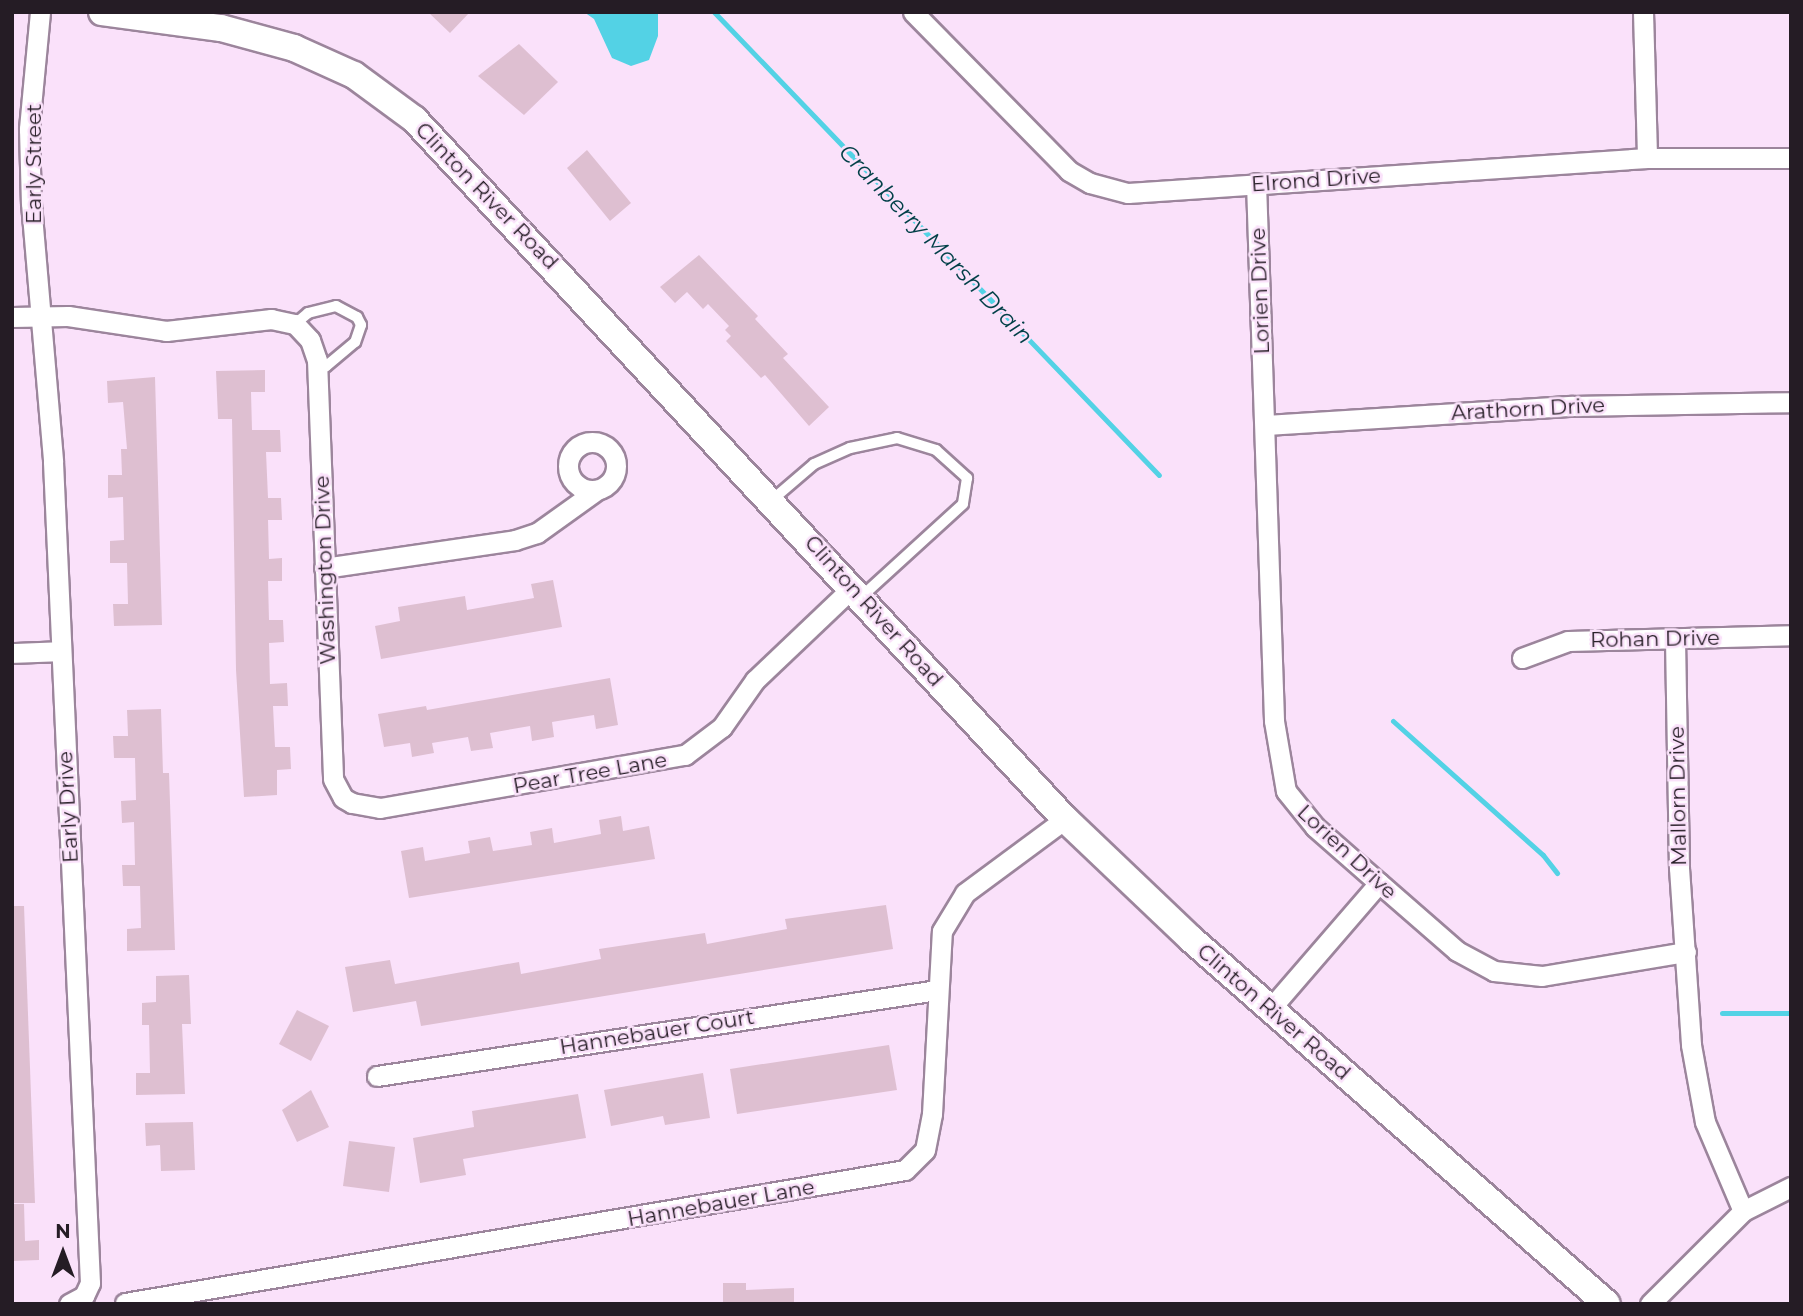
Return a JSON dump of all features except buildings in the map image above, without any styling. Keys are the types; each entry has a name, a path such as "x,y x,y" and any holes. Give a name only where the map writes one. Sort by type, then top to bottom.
{"street":[{"name":"Early Street","path":"40,12 29,129 42,316"},
{"name":"Clinton River Road","path":"102,12 266,38 325,60 382,94 452,158 1065,819 1271,1009 1606,1304"},
{"name":"Elrond Drive","path":"913,12 1069,171 1090,183 1128,193 1647,158 1791,158"},
{"path":"1643,12 1647,158"},
{"name":"Lorien Drive","path":"1256,184 1279,765 1298,809 1457,951 1509,974 1542,976 1686,953"},
{"path":"12,317 42,316 154,331 271,318 295,324"},
{"name":"Early Drive","path":"42,316 61,651 90,1283 76,1300"},
{"name":"Washington Drive","path":"295,324 310,340 317,366 333,779 343,798"},
{"name":"Arathorn Drive","path":"1266,425 1572,406 1791,402"},
{"path":"324,568 515,540 537,533 564,516 597,490 611,482 617,467 605,445 589,442 575,449 568,463 571,478 564,516"},
{"path":"571,478 582,488 597,490"},
{"name":"Pear Tree Lane","path":"343,798 380,808 685,755 722,727 755,680 856,593"},
{"name":"Rohan Drive","path":"1522,658 1567,641 1791,635"},
{"name":"Mallorn Drive","path":"1675,639 1679,868 1686,953"},
{"path":"12,653 61,651"},
{"name":"Hannebauer Lane","path":"125,1303 905,1170 925,1150 932,1114 942,931 954,907 986,875 1065,819"},
{"path":"1271,1009 1379,883"},
{"path":"1686,953 1696,1082 1719,1161 1743,1212"},
{"name":"Hannebauer Court","path":"377,1076 937,990"},
{"path":"1650,1304 1743,1212 1791,1187"}],"lane":[{"path":"295,324 308,313 336,306 357,317 360,325 355,342 326,366 317,366"},
{"path":"772,500 814,464 850,449 897,438 936,450 967,478 962,504 856,593"}],"water":[{"path":"584,12 658,12 658,36 649,60 631,66 612,58 594,19"}],"waterway":[{"name":"Cranberry Marsh Drain","path":"714,12 1159,475"},
{"name":"Cranberry Marsh Drain","path":"1393,721 1543,855 1557,873"},
{"name":"Cranberry Marsh Drain","path":"1722,1013 1791,1013"}]}
